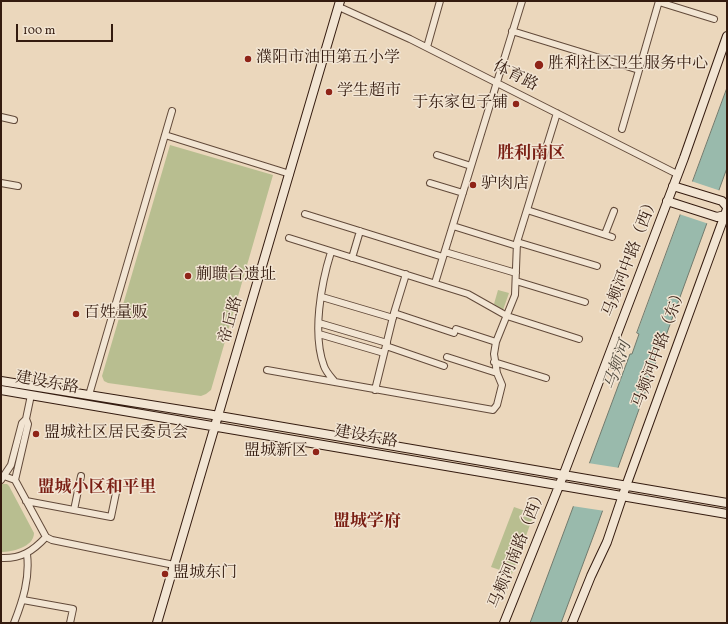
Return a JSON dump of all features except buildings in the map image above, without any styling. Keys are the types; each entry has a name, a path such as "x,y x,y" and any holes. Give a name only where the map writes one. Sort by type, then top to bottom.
{"street":[{"path":"427,47 440,1"},
{"path":"435,283 522,1"},
{"path":"622,129 659,2 714,19"},
{"name":"体育路","path":"340,4 677,174"},
{"name":"帝丘路","path":"157,623 340,4"},
{"path":"512,31 639,70"},
{"name":"马颊河中路（西）","path":"563,486 670,202 675,187 677,174 727,36"},
{"path":"89,395 172,111"},
{"path":"267,370 493,410 497,405 502,385 494,362 494,354 496,342 515,295 517,244 557,113"},
{"path":"1,117 14,120"},
{"path":"165,135 290,174"},
{"path":"436,155 471,166"},
{"path":"1,183 18,186"},
{"path":"430,183 463,194"},
{"path":"675,187 724,211"},
{"path":"670,202 724,211"},
{"path":"527,210 612,237"},
{"path":"605,234 614,211"},
{"name":"马颊河中路（东）","path":"572,623 591,576 607,542 623,486 724,211"},
{"path":"304,214 360,231 516,273"},
{"path":"453,226 597,266"},
{"path":"352,258 360,231"},
{"path":"289,238 468,294 507,316 579,339"},
{"path":"331,252 322,297 319,334 325,368 335,382"},
{"path":"375,390 406,274"},
{"path":"516,281 585,302"},
{"path":"322,297 496,342"},
{"path":"319,324 387,345 444,366"},
{"path":"319,334 384,353"},
{"path":"447,358 497,373"},
{"path":"494,362 546,378"},
{"name":"建设东路","path":"1,381 218,416 727,504"},
{"name":"建设东路","path":"1,390 727,514"},
{"path":"31,395 26,419 28,424 14,480 46,537 52,540 174,565"},
{"path":"14,480 3,478 11,465 22,423 26,419"},
{"path":"74,510 80,476"},
{"path":"26,501 111,517 118,483"},
{"name":"马颊河南路（西）","path":"504,623 563,486"},
{"path":"1,558 18,557 27,554 36,548 46,537"},
{"path":"14,623 23,600 28,576 27,554"},
{"path":"23,600 73,610 70,623"}],"green space":[{"name":"蒯聩台遗址","path":"170,145 273,175 211,390 201,396 108,383 104,381 102,376"},
{"path":"498,290 509,293 503,310 494,304"},
{"path":"7,484 9,486 34,533 30,542 22,548 1,552 1,485"},
{"path":"514,507 534,514 512,574 491,567"}],"shaded area":[{"path":"727,88 727,168 664,341 662,341 654,361 656,362 596,529 561,623 530,623 630,354 632,354 639,334 637,333"}],"pier":[{"path":"691,181 721,191 709,224 679,214"},
{"path":"588,463 620,468 605,511 572,506"}],"place":[{"name":"濮阳市油田第五小学","path":"248,59"},
{"name":"胜利社区卫生服务中心","path":"539,65"},
{"name":"学生超市","path":"329,92"},
{"name":"于东家包子铺","path":"516,104"},
{"name":"驴肉店","path":"473,185"},
{"name":"蒯聩台遗址","path":"188,276"},
{"name":"百姓量贩","path":"76,314"},
{"name":"盟城社区居民委员会","path":"36,434"},
{"name":"盟城新区","path":"316,452"},
{"name":"盟城东门","path":"165,574"}],"district":[{"name":"胜利南区","path":"531,155"},
{"name":"盟城小区和平里","path":"97,489"},
{"name":"盟城学府","path":"367,523"}],"water label":[{"name":"马颊河","path":"619,366"}]}
